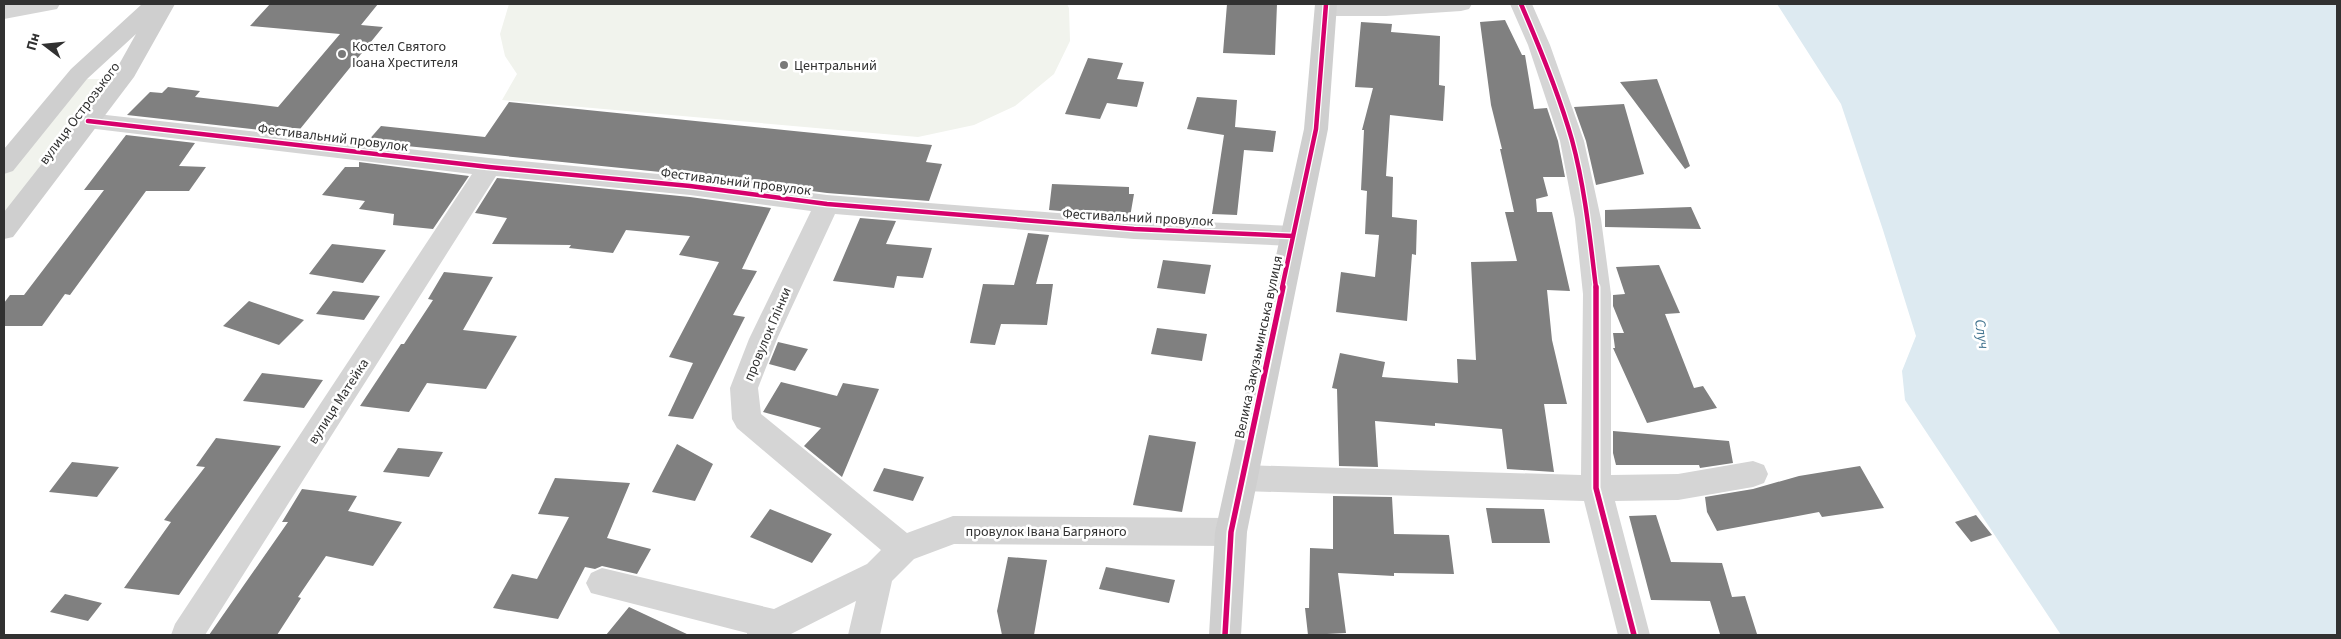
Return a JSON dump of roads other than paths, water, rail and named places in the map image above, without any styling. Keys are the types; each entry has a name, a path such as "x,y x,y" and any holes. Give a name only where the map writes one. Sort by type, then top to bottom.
{"street":[{"path":"4,12 49,4"},
{"name":"вулиця Острозького","path":"4,165 79,74 155,4"},
{"name":"вулиця Острозького","path":"4,230 126,72 164,4"},
{"path":"1326,6 1386,9 1461,4"},
{"path":"1521,4 1539,45 1572,141 1588,218 1597,294 1596,488 1634,635"},
{"name":"Велика Закузьминська вулиця","path":"1225,635 1231,532 1316,129 1326,6"},
{"path":"79,74 107,65 119,67 126,72"},
{"name":"Фестивальний провулок","path":"88,121 489,167 690,186 827,204 1134,229 1293,236"},
{"name":"вулиця Матейка","path":"187,635 489,167"},
{"name":"провулок Глінки","path":"827,204 763,339 744,388 747,419 903,549"},
{"path":"1242,478 1596,488 1678,487 1753,474"},
{"name":"провулок Івана Багряного","path":"878,574 903,549 953,530 1231,532"},
{"path":"602,583 769,630 878,574"},
{"path":"864,635 878,574"}],"water":[{"name":"Случ","path":"1777,4 2337,4 2337,635 2061,635 1905,400 1902,371 1916,336 1883,230 1841,104"}],"place":[{"name":"Костел Святого Іоана Хрестителя","path":"342,54"},
{"name":"Центральний","path":"784,65"}]}
